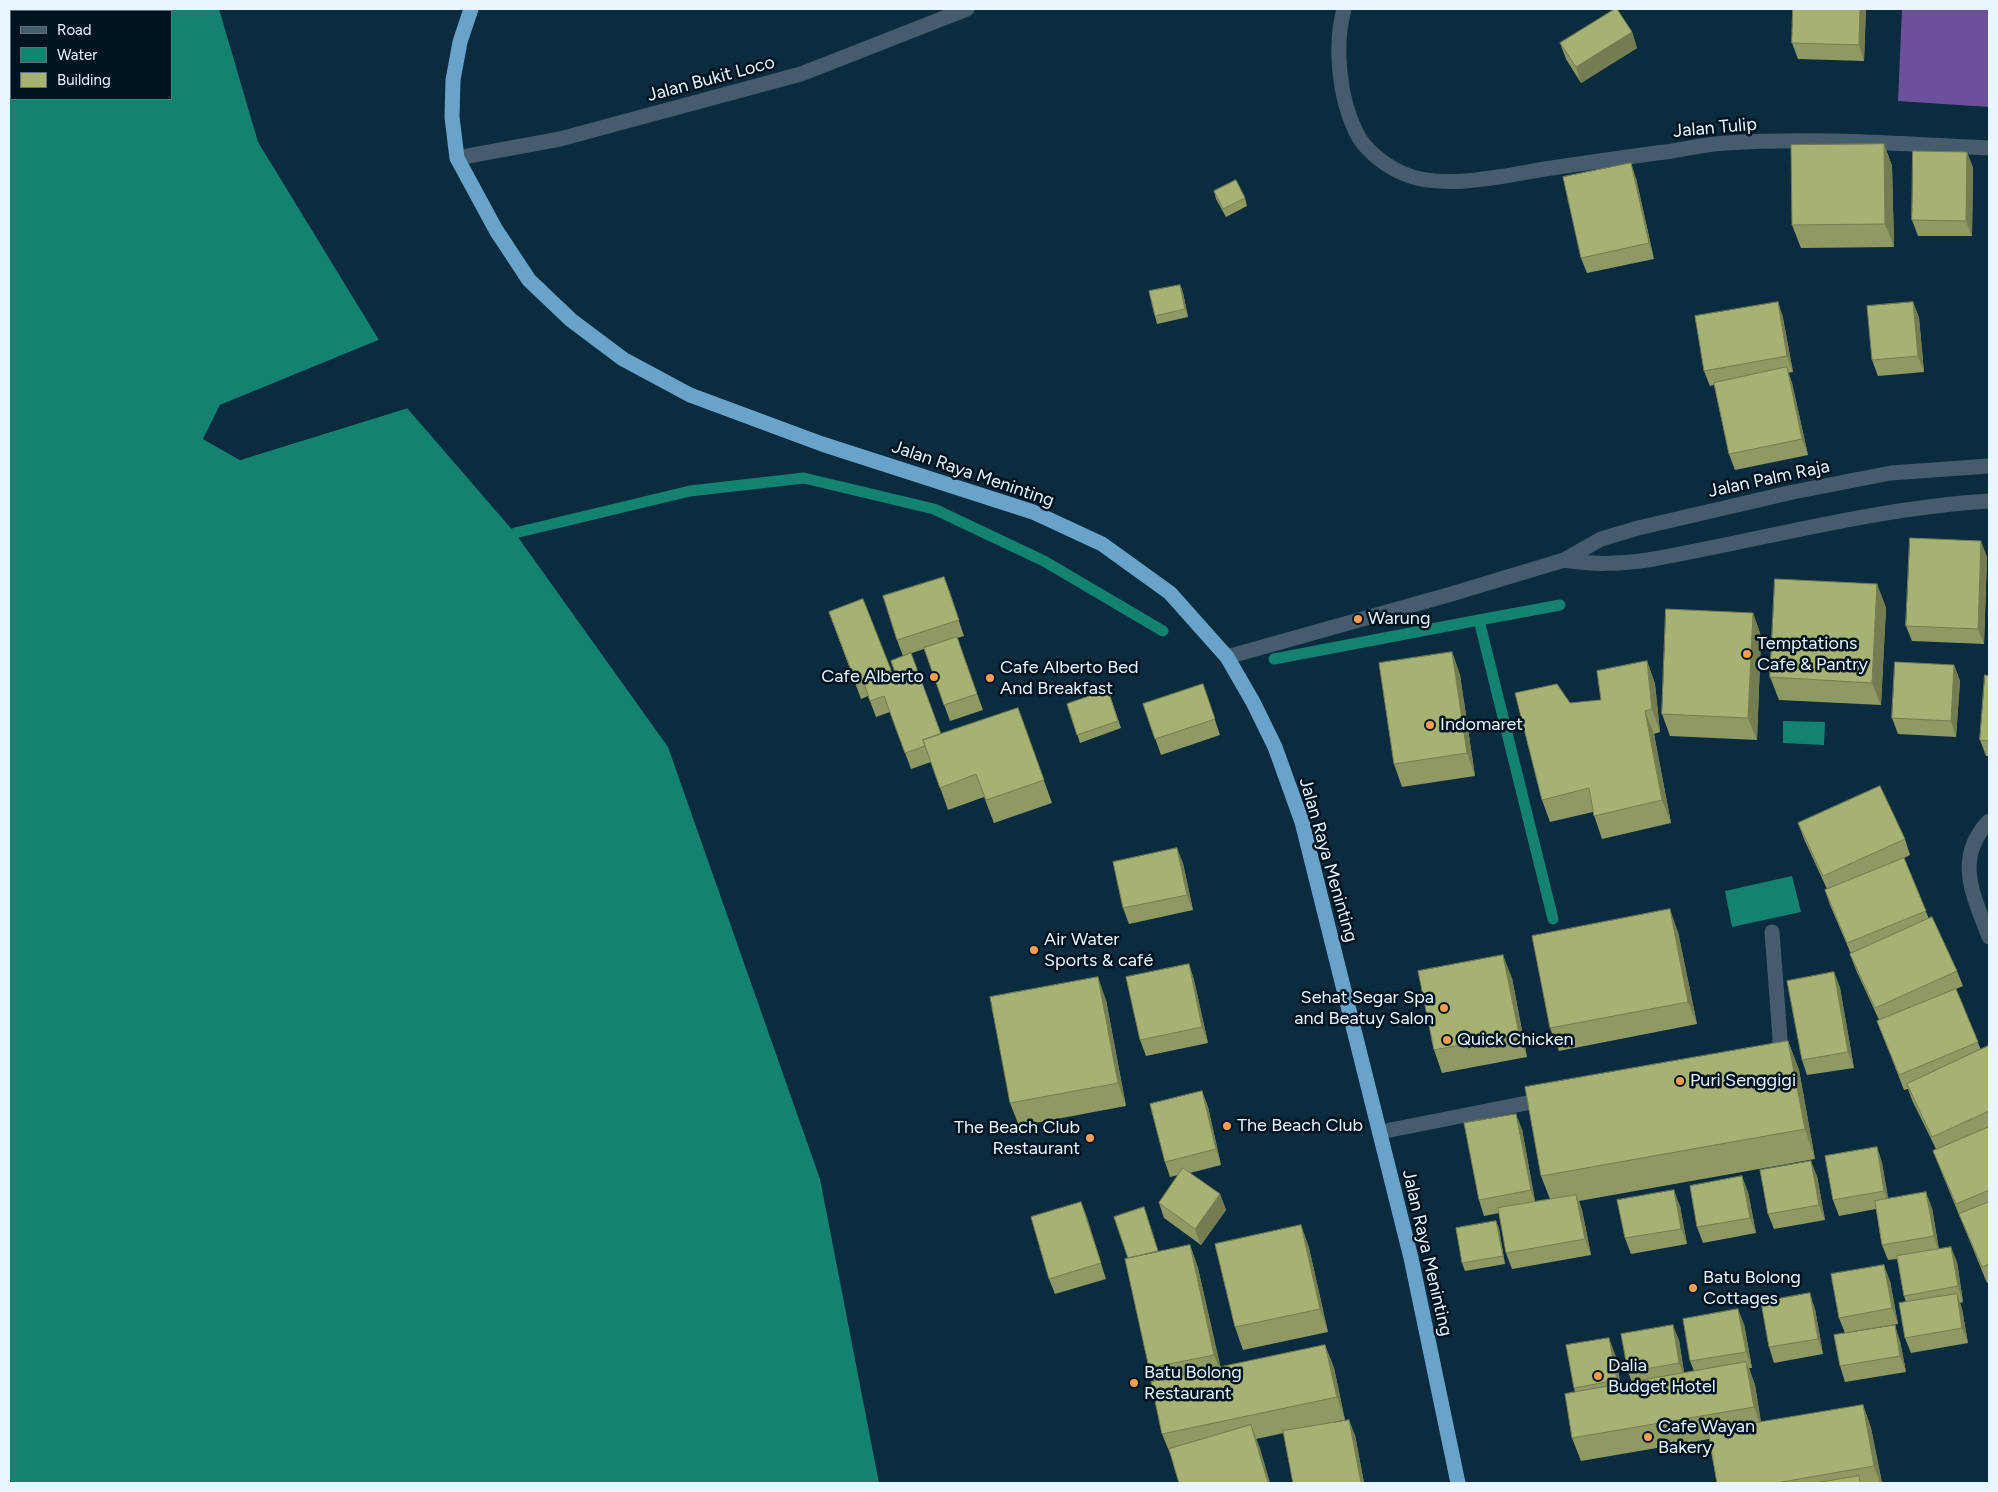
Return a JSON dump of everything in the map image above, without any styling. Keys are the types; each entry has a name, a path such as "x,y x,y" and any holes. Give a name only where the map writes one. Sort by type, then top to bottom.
{"highway":[{"name":"Jalan Raya Meninting","path":"471,9 460,42 453,80 452,117 457,158 496,230 529,280 570,320 622,359 690,396 822,444 1033,512 1102,544 1170,593 1227,657 1253,702 1275,747 1302,822 1411,1258 1458,1483"}],"street":[{"name":"Jalan Bukit Loco","path":"457,158 560,139 801,74 967,9"},
{"name":"Jalan Tulip","path":"1344,9 1339,41 1340,69 1342,89 1356,132 1368,148 1385,164 1403,173 1426,180 1446,182 1500,176 1726,143 1829,141 1989,148"},
{"name":"Jalan Palm Raja","path":"1227,657 1448,595 1564,560 1601,539 1638,528 1793,492 1891,473 1989,466"},
{"name":"Jalan Palm Raja","path":"1564,560 1586,564 1613,565 1648,560 1864,517 1952,503 1989,501"},
{"path":"1989,821 1976,841 1970,860 1969,878 1989,937"},
{"path":"1760,1064 1769,1063 1774,1060 1780,1046 1772,932"},
{"path":"1380,1132 1560,1096"}],"shaded area":[{"path":"1902,9 1989,9 1989,107 1898,101"}],"water":[{"path":"9,9 219,9 258,142 379,340 220,405 203,439 240,460 407,408 515,533 668,747 820,1179 879,1483 9,1483"},
{"path":"1783,721 1825,722 1824,745 1783,743"},
{"path":"1792,876 1801,912 1732,927 1725,891"}],"pier":[{"path":"381,339 380,342 222,407 206,438 240,457 407,406 410,407 240,460 203,439 220,405"}],"building":[{"path":"1617,9 1632,32 1576,67 1560,43"},
{"path":"1793,9 1860,9 1859,45 1792,43"},
{"path":"1884,144 1885,224 1792,225 1791,145"},
{"path":"1913,151 1967,152 1966,221 1912,220"},
{"path":"1631,163 1649,243 1581,258 1563,177"},
{"path":"1236,180 1245,198 1223,209 1214,191"},
{"path":"1180,285 1185,309 1155,316 1149,291"},
{"path":"1778,302 1787,356 1704,371 1695,316"},
{"path":"1913,302 1918,356 1872,360 1867,306"},
{"path":"1787,367 1802,439 1729,454 1714,383"},
{"path":"1910,538 1981,541 1978,629 1906,626"},
{"path":"944,577 959,620 897,640 883,596"},
{"path":"1775,579 1877,584 1872,683 1770,677"},
{"path":"863,599 891,670 856,683 829,612"},
{"path":"1666,609 1753,613 1748,718 1662,714"},
{"path":"957,637 977,694 944,705 924,648"},
{"name":"Indomaret","path":"1452,652 1467,753 1394,764 1379,663"},
{"path":"911,653 941,734 923,740 925,746 905,753 884,696 870,701 864,683 895,672 891,661"},
{"path":"1647,661 1652,709 1645,711 1662,800 1594,816 1589,788 1542,800 1515,693 1557,684 1570,703 1601,700 1597,671"},
{"path":"1895,662 1954,665 1951,721 1892,718"},
{"path":"1985,675 1989,676 1989,741 1980,740"},
{"path":"1203,684 1215,719 1155,739 1143,704"},
{"path":"1108,690 1118,721 1077,735 1067,704"},
{"path":"1018,708 1044,780 986,800 976,774 940,788 923,740"},
{"path":"1880,786 1905,839 1823,876 1798,823"},
{"path":"1177,848 1187,895 1123,908 1113,862"},
{"path":"1904,858 1926,911 1847,943 1825,890"},
{"path":"1670,909 1688,1002 1550,1028 1532,936"},
{"path":"1932,917 1957,971 1875,1008 1850,954"},
{"path":"1503,955 1519,1034 1434,1050 1418,971"},
{"path":"1189,964 1202,1027 1140,1040 1126,977"},
{"path":"1834,972 1848,1052 1802,1060 1787,981"},
{"path":"1098,977 1118,1083 1010,1103 990,997"},
{"path":"1956,989 1978,1042 1899,1075 1877,1021"},
{"path":"1788,1041 1805,1129 1541,1176 1525,1087"},
{"path":"1988,1046 1989,1111 1932,1137 1907,1084"},
{"path":"1202,1091 1216,1149 1165,1162 1150,1104"},
{"path":"1516,1114 1531,1190 1479,1200 1464,1123"},
{"path":"1989,1127 1989,1190 1956,1204 1933,1151"},
{"path":"1877,1147 1884,1191 1833,1200 1825,1156"},
{"path":"1811,1161 1819,1205 1768,1214 1760,1170"},
{"path":"1183,1168 1220,1194 1195,1229 1159,1203"},
{"path":"1742,1176 1750,1218 1697,1227 1690,1186"},
{"path":"1674,1190 1681,1229 1625,1238 1617,1200"},
{"path":"1926,1192 1934,1236 1882,1245 1875,1201"},
{"path":"1576,1195 1585,1239 1506,1253 1498,1208"},
{"path":"1081,1202 1101,1263 1049,1279 1031,1217"},
{"path":"1989,1202 1989,1264 1982,1267 1959,1214"},
{"path":"1144,1207 1158,1251 1128,1258 1114,1217"},
{"path":"1496,1221 1503,1256 1462,1263 1456,1228"},
{"path":"1301,1225 1320,1309 1235,1327 1215,1244"},
{"path":"1190,1245 1214,1355 1149,1368 1125,1259"},
{"path":"1951,1247 1958,1286 1904,1296 1897,1256"},
{"path":"1884,1265 1892,1308 1839,1318 1831,1274"},
{"path":"1810,1293 1818,1339 1769,1347 1761,1302"},
{"path":"1957,1294 1962,1328 1905,1338 1899,1303"},
{"path":"1738,1309 1746,1352 1690,1361 1683,1319"},
{"path":"1673,1325 1679,1363 1628,1372 1621,1334"},
{"path":"1895,1325 1900,1356 1840,1366 1834,1335"},
{"path":"1609,1338 1617,1380 1574,1388 1566,1345"},
{"path":"1325,1345 1337,1397 1162,1434 1151,1382"},
{"path":"1746,1362 1754,1407 1572,1438 1565,1394"},
{"path":"1863,1405 1874,1466 1776,1483 1717,1483 1708,1431"},
{"path":"1349,1420 1361,1483 1293,1483 1283,1431"},
{"path":"1251,1425 1268,1483 1179,1483 1169,1449"},
{"path":"1859,1476 1860,1483 1815,1483"}],"waterway":[{"path":"515,533 690,491 804,478 934,509 1044,561 1163,631"},
{"path":"1479,620 1560,605"},
{"path":"1274,659 1479,620 1553,919"}],"place":[{"name":"Warung","path":"1358,619"},
{"name":"Temptations Cafe & Pantry","path":"1747,654"},
{"name":"Cafe Alberto","path":"934,677"},
{"name":"Cafe Alberto Bed And Breakfast","path":"990,678"},
{"name":"Indomaret","path":"1430,725"},
{"name":"Air Water Sports & café","path":"1034,950"},
{"name":"Sehat Segar Spa and Beatuy Salon","path":"1444,1008"},
{"name":"Quick Chicken","path":"1447,1040"},
{"name":"Puri Senggigi","path":"1680,1081"},
{"name":"The Beach Club","path":"1227,1126"},
{"name":"The Beach Club Restaurant","path":"1090,1138"},
{"name":"Batu Bolong Cottages","path":"1693,1288"},
{"name":"Dalia Budget Hotel","path":"1598,1376"},
{"name":"Batu Bolong Restaurant","path":"1134,1383"},
{"name":"Cafe Wayan Bakery","path":"1648,1437"}]}
